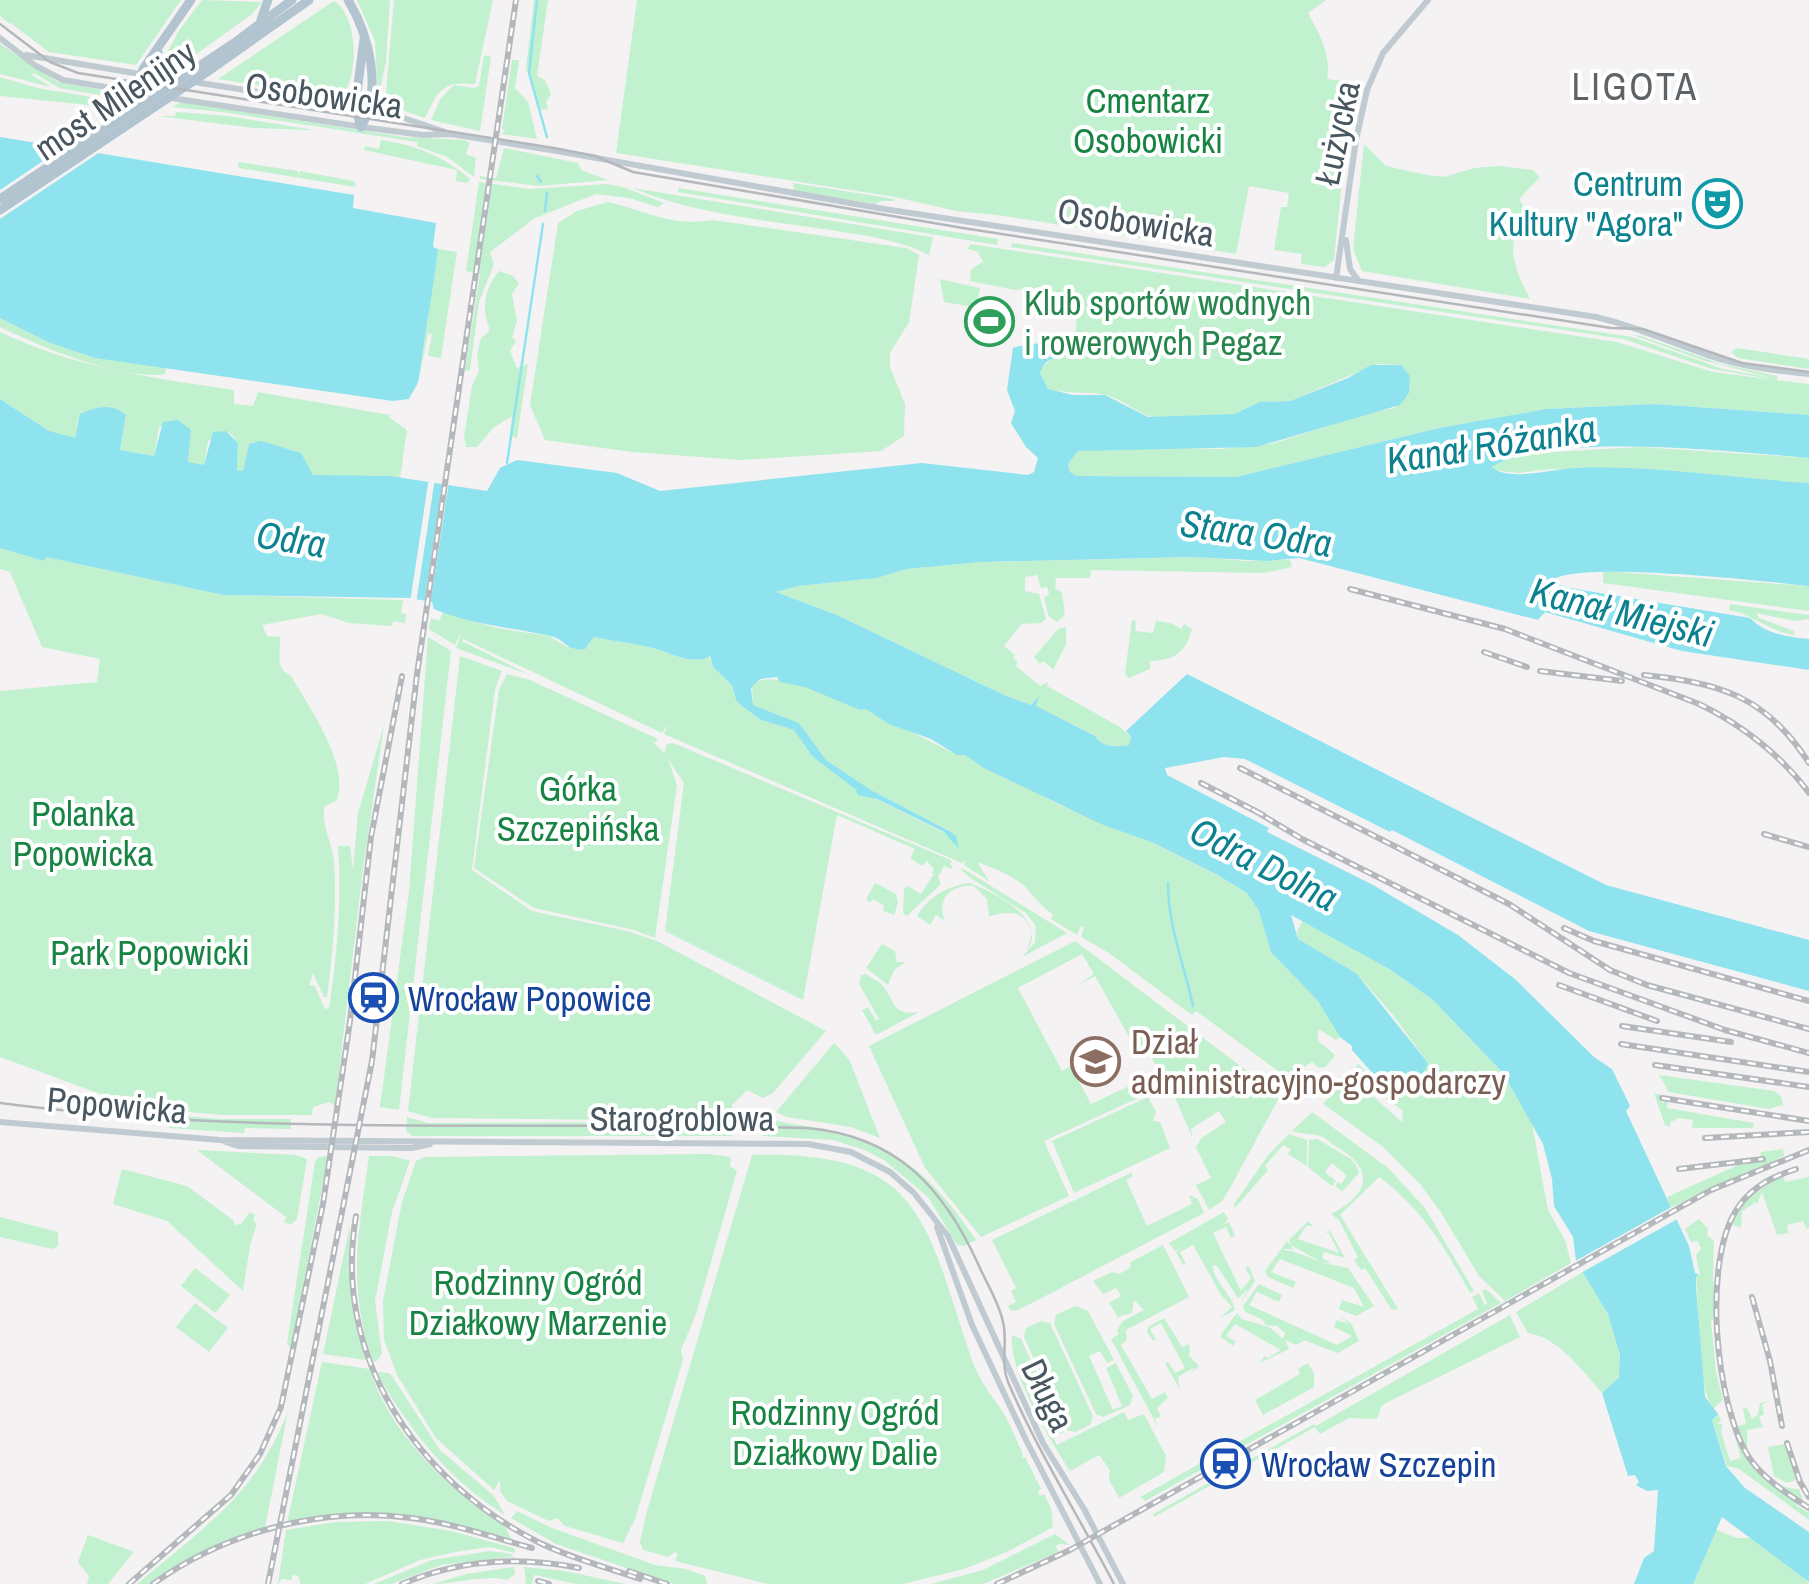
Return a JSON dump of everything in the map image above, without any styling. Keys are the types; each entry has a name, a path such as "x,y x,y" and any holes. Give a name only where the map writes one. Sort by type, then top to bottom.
{"main road":[{"path":"139,93 158,49 191,0"},
{"path":"256,26 266,12 268,0"},
{"name":"most Milenijny","path":"0,198 292,0"},
{"name":"most Milenijny","path":"0,210 308,0"},
{"path":"347,0 370,52 369,109 361,127"},
{"path":"361,127 355,107 364,37"}],"street":[{"name":"Łużycka","path":"1336,278 1367,90 1383,53 1428,0"},
{"name":"Osobowicka","path":"0,38 63,80 361,127 423,135 451,134"},
{"name":"Osobowicka","path":"19,53 369,109 406,117 451,134 884,209 1596,317 1723,360 1809,374"},
{"name":"Łużycka","path":"1345,234 1350,269 1360,282"},
{"path":"1336,278 1350,269"},
{"name":"Popowicka","path":"0,1119 220,1140 403,1140"},
{"name":"Popowicka","path":"220,1140 238,1146 412,1148"},
{"name":"Starogroblowa","path":"403,1140 818,1145 871,1161 914,1193"},
{"name":"Starogroblowa","path":"412,1148 436,1143"},
{"name":"Długa","path":"914,1193 948,1236 1043,1443 1123,1584"},
{"name":"Długa","path":"936,1223 973,1327 1100,1584"}],"green space":[{"path":"0,0 181,0 136,65 49,52 12,24 14,21 10,24 0,16"},
{"path":"202,0 262,2 252,14 173,71 167,70 164,58"},
{"path":"357,0 390,0 386,62 378,98 375,41"},
{"path":"394,0 493,0 475,84 443,89 425,118 385,104"},
{"path":"534,0 548,0 537,76 545,80 551,94 546,102 548,109 541,110 526,68"},
{"name":"Cmentarz Osobowicki","path":"637,0 1326,0 1308,13 1326,53 1327,79 1358,83 1356,97 1349,103 1339,101 1337,109 1353,114 1346,142 1334,260 1325,267 1301,264 1302,254 1274,250 1281,207 1287,207 1289,193 1249,186 1236,254 616,153"},
{"path":"334,1 342,8 352,32 354,60 343,95 334,97 218,79"},
{"path":"0,44 58,82 135,96 129,100 59,88 34,73 51,87 0,74"},
{"path":"484,55 491,57 480,131 431,120 441,98 454,85 479,86"},
{"path":"512,60 519,60 515,88 528,102 537,139 502,134"},
{"path":"0,77 37,88 109,100 108,106 118,108 0,96"},
{"path":"181,102 404,137 464,140 470,143 466,154 476,158 474,177 447,157 417,146 417,142 173,107"},
{"path":"176,112 314,130 254,128 158,116 175,116"},
{"path":"381,140 428,153 450,164 470,179 468,183 456,181 457,170 364,150 365,146 379,149"},
{"path":"1364,144 1386,166 1426,175 1444,177 1499,166 1533,170 1540,177 1519,199 1525,209 1522,214 1528,214 1513,245 1516,266 1530,299 1362,271 1353,249"},
{"path":"504,148 578,163 581,170 608,180 539,186 480,179 496,178"},
{"path":"238,162 298,171 298,176 300,171 354,181 356,187 239,168"},
{"path":"479,182 531,189 607,184 664,203 658,207 596,194 535,218 490,252 494,264 479,302 470,370 465,371 480,274 466,271"},
{"path":"793,183 895,199 876,204 794,191"},
{"path":"633,188 933,237 929,255 881,239 704,210"},
{"path":"678,188 998,239 997,245 678,192"},
{"path":"608,202 672,220 713,220 906,248 919,255 909,322 890,353 890,367 905,404 904,436 881,451 741,460 632,452 545,440 530,405 558,223 577,211"},
{"path":"1012,243 1632,337 1723,369 1773,378 1702,360 1633,335 1641,336 1721,364 1778,376 1777,380 1712,369 1623,339 1011,247"},
{"path":"970,244 1617,342 1713,372 1809,384 1809,415 1655,404 1546,409 1439,428 1236,477 1077,476 1070,472 1068,464 1078,451 1138,447 1221,449 1275,443 1395,408 1409,393 1410,376 1401,365 1377,364 1290,401 1259,402 1235,414 1158,418 1105,395 1048,389 1040,373 1059,352 1062,342 1076,330 1077,310 1055,301 1056,293 1044,287 1015,290 970,281 971,269 983,262 978,252 968,249"},
{"path":"438,249 457,252 441,358 428,356 432,334 428,333 418,375"},
{"path":"499,271 519,283 512,294 517,321 512,337 516,341 510,351 517,368 528,364 517,438 510,436 512,416 493,428 477,447 466,447 472,386 479,371 477,355 481,338 490,330 486,299"},
{"path":"940,279 980,288 974,316 969,315 968,306 944,302"},
{"path":"0,318 50,343 95,358 166,366 165,374 127,372 82,361 0,327"},
{"path":"0,332 86,363 234,390 234,404 253,406 258,392 390,415 407,430 400,478 313,475 291,449 260,443 249,444 243,472 236,470 237,443 226,431 208,441 204,466 188,463 191,430 159,427 154,456 120,450 126,415 108,407 78,420 75,439 52,433 0,399"},
{"path":"1737,348 1809,359 1809,369 1738,358 1731,352"},
{"path":"1640,447 1809,458 1809,483 1551,469 1518,473 1492,470 1496,463 1521,454"},
{"path":"0,548 44,561 46,557 223,595 403,600 401,613 406,614 405,623 393,621 392,626 349,623 321,614 262,625 267,636 280,637 280,665 317,720 338,769 337,800 324,807 335,878 327,997 313,973 309,985 315,986 325,1009 329,1008 336,948 338,846 350,846 353,870 358,813 384,725 335,1106 329,1102 313,1107 312,1115 224,1115 103,1105 111,1098 0,1057 0,691 97,682 100,659 42,647 10,572 0,569"},
{"path":"1200,557 1290,560 1292,567 1264,573 1091,570 1090,578 1056,578 1055,589 1062,592 1065,615 1057,622 1049,617 1044,598 1049,594 1047,587 1041,588 1037,575 1025,577 1025,591 1039,594 1046,619 1022,624 1004,646 1015,655 1016,666 1040,686 1048,682 1047,686 1120,727 1131,737 1129,745 1124,746 1106,744 1035,706 1038,697 1031,705 1004,695 837,615 776,592 877,578 907,569 981,562"},
{"path":"1603,571 1809,586 1809,611 1603,583"},
{"path":"1730,604 1809,615 1809,619 1795,621 1756,613 1759,618 1794,631 1794,635 1729,610"},
{"path":"443,612 497,628 549,636 567,647 588,646 594,637 687,659 709,656 713,667 732,685 742,706 761,720 794,730 812,756 872,797 950,836 958,849 951,832 871,790 826,760 806,733 782,716 753,705 752,685 775,679 866,709 1058,804 1154,843 1216,874 1253,898 1279,960 1318,1001 1339,1033 1336,1040 1319,1029 1318,1039 1335,1056 1325,1067 1319,1068 1312,1062 1292,1081 1196,1011 1192,1015 1109,953 1081,937 1084,927 1077,935 1051,919 1053,915 1012,877 977,862 989,881 964,865 965,859 962,863 664,734 668,724 662,733 463,639 530,675 456,648 463,629 455,645 429,629 431,618 439,621"},
{"path":"1132,620 1136,621 1135,631 1153,633 1156,621 1181,629 1184,624 1192,629 1177,654 1150,661 1150,669 1129,678 1125,674"},
{"path":"1066,627 1066,644 1051,674 1053,669 1034,657 1058,629"},
{"path":"428,637 451,651 399,1110 380,1107 409,891"},
{"path":"460,656 502,671 495,689 472,870 532,911 657,941 826,1031 773,1093 763,1098 747,1090 732,1105 734,1117 432,1118 408,1111"},
{"name":"Górka Szczepińska","path":"507,674 530,680 658,739 654,743 664,753 667,744 673,743 946,858 953,867 944,866 938,877 941,884 907,916 903,913 904,889 908,886 921,894 936,876 932,873 934,869 927,861 922,866 910,858 915,849 837,815 803,1000 665,931 684,783 668,759 677,785 655,938 534,908 474,868 499,690"},
{"path":"962,868 1067,933 1022,957 1035,942 1036,926 1026,913 969,877"},
{"path":"875,883 896,894 894,915 883,911 884,906 873,899 870,903 866,899"},
{"path":"969,883 1016,908 1025,918 1031,930 1025,919 1015,914 989,916 987,899 974,886 959,887 948,894 943,906 945,921 936,915 930,925 917,916 939,894"},
{"path":"1303,920 1391,970 1433,1000 1503,1073 1532,1124 1548,1210 1565,1240 1571,1263 1505,1301 1479,1276 1420,1184 1383,1147 1323,1104 1345,1079 1357,1082 1403,1123 1402,1110 1352,1073 1358,1064 1392,1095 1428,1063 1356,973 1298,939 1297,931"},
{"path":"1075,941 1280,1096 1222,1201 1209,1210 1196,1185 1211,1178 1196,1147 1201,1138 1226,1122 1219,1111 1191,1129 1192,1137 1144,1045 1136,1049 1095,976 1078,985 1094,974 1082,954 1018,988 1062,1071 1071,1066 1091,1104 1140,1081 1147,1094 1044,1141 1069,1196 981,1237 925,1168 869,1046"},
{"path":"882,944 895,951 897,962 906,962 894,970 888,985 866,968"},
{"path":"861,975 881,984 898,1009 919,1012 876,1035 862,1010 868,1007 879,1019 859,984"},
{"path":"834,1043 849,1059 880,1138 851,1127 776,1112"},
{"path":"1659,1075 1774,1091 1781,1096 1783,1105 1769,1109 1669,1092"},
{"path":"1654,1093 1662,1095 1662,1103 1668,1100 1667,1108 1754,1123 1753,1128 1692,1128 1693,1120 1679,1118 1670,1127 1665,1125"},
{"path":"1148,1097 1156,1112 1153,1121 1160,1122 1170,1148 1074,1193 1052,1141"},
{"path":"1312,1112 1388,1168 1425,1208 1474,1291 1470,1293 1420,1215 1379,1177 1340,1215 1398,1309 1392,1310 1365,1268 1361,1270 1354,1260 1358,1257 1339,1220 1331,1214 1360,1189 1362,1172 1357,1163 1323,1137 1292,1131"},
{"path":"171,1115 291,1119 291,1129 245,1128 244,1133 169,1128"},
{"path":"407,1117 428,1123 732,1122 733,1136 412,1136 406,1131"},
{"path":"763,1118 853,1136 900,1158 939,1192 976,1240 957,1245 928,1197 885,1161 833,1140 764,1136 760,1133"},
{"path":"1289,1134 1307,1140 1307,1166 1288,1154 1291,1149 1283,1145 1265,1166 1268,1170 1235,1208 1269,1154"},
{"path":"1317,1139 1351,1159 1354,1162 1350,1164 1355,1163 1359,1173 1342,1192 1335,1186 1347,1176 1332,1163 1325,1172 1336,1181 1332,1186 1308,1167 1309,1140"},
{"path":"1783,1149 1784,1156 1671,1208 1667,1197 1736,1166 1736,1159 1760,1157 1761,1152"},
{"path":"197,1150 296,1155 307,1159 297,1219 291,1224 284,1223 286,1217"},
{"name":"Rodzinny Ogród Działkowy Dalie","path":"752,1155 809,1157 853,1166 885,1182 909,1204 942,1269 975,1367 1009,1422 1023,1454 1021,1458 1025,1457 1041,1489 1040,1496 1044,1494 1051,1508 1053,1527 964,1569 903,1584 768,1584 675,1561 675,1552 668,1557 643,1550 640,1542 647,1511"},
{"path":"328,1156 291,1349 287,1343 315,1162 318,1157"},
{"path":"369,1156 410,1161 392,1212 375,1301 382,1354 376,1362 371,1360 364,1331 357,1281"},
{"name":"Rodzinny Ogród Działkowy Marzenie","path":"425,1157 731,1157 730,1166 737,1171 696,1314 681,1350 683,1360 635,1519 623,1543 565,1526 557,1518 549,1521 507,1501 500,1491 500,1480 494,1490 436,1438 397,1375 384,1340 383,1301 402,1202 416,1161"},
{"path":"122,1169 187,1186 235,1225 241,1224 250,1212 255,1215 253,1221 257,1223 243,1291 167,1221 113,1204"},
{"path":"1131,1173 1133,1176 1126,1180 1147,1226 1192,1204 1189,1195 1198,1199 1204,1213 1032,1303 1010,1310 1008,1306 1016,1302 1011,1291 1016,1288 992,1240"},
{"path":"1783,1175 1785,1182 1809,1177 1809,1228 1803,1221 1787,1225 1788,1233 1777,1235 1762,1192 1757,1204 1753,1201 1742,1211 1741,1228 1731,1224 1746,1199"},
{"path":"1224,1212 1228,1219 1223,1225 1229,1222 1235,1236 1231,1238 1226,1227 1213,1233 1241,1291 1251,1278 1245,1268 1249,1266 1255,1281 1241,1302 1248,1289 1238,1298 1213,1265 1235,1310 1220,1318 1232,1307 1193,1245 1180,1252 1186,1264 1183,1265 1176,1252 1183,1247 1175,1251 1169,1243"},
{"path":"0,1217 58,1232 58,1246 52,1249 0,1237"},
{"path":"1699,1219 1708,1229 1707,1236 1714,1240 1717,1317 1711,1321 1723,1400 1713,1409 1704,1382 1700,1345 1696,1276 1700,1275 1696,1255 1701,1249 1698,1241 1691,1242 1685,1229"},
{"path":"1308,1221 1313,1226 1306,1226 1298,1239 1339,1253 1329,1233 1324,1232 1330,1231 1345,1258 1324,1252 1322,1258 1332,1263 1319,1262 1348,1268 1374,1306 1356,1316 1339,1309 1342,1300 1364,1307 1354,1288 1280,1259 1271,1272 1296,1282 1293,1288 1268,1277 1265,1271 1287,1241 1294,1249 1283,1250 1319,1261 1289,1240"},
{"path":"350,1225 352,1294 366,1360 323,1354"},
{"path":"1163,1245 1189,1297 1126,1330 1127,1340 1121,1345 1152,1399 1165,1392 1168,1398 1157,1408 1161,1416 1155,1419 1158,1427 1111,1339 1119,1334 1117,1330 1123,1321 1144,1310 1134,1300 1132,1313 1118,1317 1109,1303 1121,1296 1116,1288 1103,1294 1093,1281 1112,1272 1119,1274 1130,1268 1131,1262"},
{"path":"195,1268 230,1295 215,1313 181,1286"},
{"path":"1583,1272 1605,1308 1619,1349 1619,1376 1602,1393 1560,1348 1528,1333 1516,1312"},
{"path":"1259,1284 1282,1295 1279,1302 1257,1292 1249,1305 1337,1345 1352,1336 1334,1327 1337,1320 1349,1324 1339,1316 1351,1323 1359,1341 1338,1353 1298,1338 1304,1341 1296,1345 1285,1340 1289,1349 1260,1363 1264,1356 1268,1358 1281,1350 1235,1324 1226,1336 1236,1342 1233,1346 1220,1336 1237,1313 1242,1319 1269,1327 1283,1339 1285,1333 1277,1326 1266,1325 1245,1312 1243,1306"},
{"path":"1486,1289 1501,1303 1145,1501 1140,1497 1478,1309 1472,1297 1479,1293 1487,1304 1482,1291"},
{"path":"195,1303 228,1328 209,1352 176,1327"},
{"path":"1075,1306 1088,1311 1114,1360 1107,1363 1100,1351 1089,1356 1113,1410 1122,1406 1106,1368 1116,1363 1133,1396 1130,1405 1103,1417 1096,1414 1054,1324 1056,1315"},
{"path":"1510,1315 1520,1337 1382,1405 1377,1419 1349,1418 1320,1434 1315,1427 1154,1517 1153,1514"},
{"path":"1164,1318 1182,1347 1188,1344 1189,1356 1199,1366 1178,1377 1180,1390 1165,1363 1175,1373 1185,1368 1161,1323 1150,1329 1156,1339 1153,1341 1147,1332 1148,1327"},
{"path":"1042,1321 1050,1323 1093,1416 1090,1425 1075,1432 1067,1430 1024,1337 1026,1328"},
{"path":"1012,1335 1021,1339 1064,1432 1053,1437 1057,1445 1124,1412 1128,1420 1144,1414 1166,1456 1164,1472 1119,1498 1109,1480 1110,1470 1099,1455 1070,1471 1024,1387"},
{"path":"322,1362 370,1369 393,1419 416,1450 455,1489 502,1524 511,1539 455,1526 373,1515 287,1523"},
{"path":"1308,1363 1314,1373 1314,1387 1263,1415 1255,1400 1300,1374 1298,1369"},
{"path":"376,1372 392,1376 440,1450 494,1496 505,1515 465,1486 432,1452"},
{"path":"1772,1400 1762,1404 1764,1414 1759,1417 1763,1427 1747,1430 1748,1453 1769,1478 1799,1489 1803,1500 1796,1505 1809,1513 1809,1520 1739,1469 1727,1466 1712,1420 1718,1413 1721,1421 1717,1424 1722,1424 1730,1461 1741,1458 1728,1414 1734,1412 1738,1426 1746,1424 1743,1408 1747,1408 1752,1419 1758,1414 1760,1403"},
{"path":"288,1411 265,1528 205,1551 149,1584 137,1584 244,1488 275,1440"},
{"path":"1785,1444 1796,1480 1787,1483 1774,1476 1768,1447"},
{"path":"517,1511 552,1528 655,1565 705,1576 707,1584 675,1584 556,1544 511,1518"},
{"path":"388,1521 451,1531 514,1548 515,1553 490,1547 455,1552 420,1560 365,1584 301,1584 298,1576 293,1575 291,1580 282,1579 278,1584 286,1530 336,1522"},
{"path":"1715,1529 1736,1538 1752,1538 1809,1584 1693,1584"},
{"path":"1055,1534 1070,1545 1055,1546 1059,1552 983,1584 931,1584 983,1570"},
{"path":"88,1535 134,1552 108,1584 87,1584 89,1576 78,1562"},
{"path":"490,1551 511,1554 515,1560 511,1557 441,1565 391,1584 374,1584 432,1560"},
{"path":"514,1567 515,1574 507,1580 433,1584 466,1574"},
{"path":"524,1567 625,1584 576,1584 534,1575 532,1584 526,1584"}],"water":[{"path":"0,137 354,195 353,208 436,223 433,247 438,249 419,378 409,399 393,401 95,358 50,343 0,318"},
{"path":"1050,342 1073,353 1051,359 1043,366 1040,373 1048,389 1073,395 1105,395 1148,417 1235,414 1259,402 1290,401 1371,365 1401,365 1410,376 1409,393 1400,405 1256,447 1078,451 1068,464 1070,472 1077,476 1236,477 1439,428 1546,409 1655,404 1809,415 1809,458 1597,447 1518,456 1492,467 1508,474 1633,468 1809,483 1809,586 1636,572 1571,574 1554,579 1570,588 1750,618 1770,631 1809,639 1809,670 1682,651 1545,612 1538,620 1299,558 981,562 907,569 877,578 776,592 837,615 1004,695 1031,705 1039,696 1036,706 1110,746 1129,745 1131,737 1126,731 1187,674 1606,885 1809,940 1809,991 1589,931 1245,759 1224,757 1165,768 1167,775 1269,828 1267,832 1373,885 1458,935 1516,980 1594,1057 1612,1069 1630,1106 1626,1111 1689,1246 1695,1273 1700,1275 1696,1276 1696,1288 1705,1397 1718,1414 1712,1420 1726,1466 1745,1488 1809,1532 1809,1582 1722,1517 1693,1584 1634,1584 1644,1558 1654,1551 1658,1490 1647,1491 1636,1485 1639,1482 1635,1475 1628,1476 1602,1393 1619,1377 1620,1355 1608,1314 1576,1261 1573,1237 1554,1206 1543,1144 1503,1073 1433,1000 1391,970 1291,915 1298,939 1356,973 1428,1063 1423,1074 1392,1095 1340,1037 1318,1001 1271,952 1259,911 1247,893 1154,843 1101,824 965,755 957,755 931,739 889,724 866,709 780,682 777,677 760,679 751,688 753,705 799,723 826,760 871,790 951,832 959,849 944,832 877,799 858,795 812,756 794,730 761,720 742,706 732,685 713,667 710,656 687,659 594,637 585,649 578,649 550,636 477,622 434,609 432,602 409,598 223,595 46,557 44,561 0,548 0,399 49,431 75,438 80,414 115,408 126,415 120,450 154,456 163,422 178,420 191,430 188,462 204,465 213,432 226,431 238,443 237,470 243,471 249,444 261,441 301,453 313,475 390,476 487,491 500,468 517,460 617,473 660,491 922,463 1028,475 1034,472 1038,458 1011,423 1015,411 1007,390 1013,348"}],"pier":[{"path":"71,142 103,150 0,219 0,190"},
{"path":"429,477 435,478 416,604 410,603"},
{"path":"443,480 449,481 430,606 424,605"},
{"path":"1675,1205 1681,1217 1579,1274 1572,1263"}],"waterway":[{"path":"537,0 529,73 547,137"},
{"path":"537,176 541,182"},
{"path":"545,211 547,193"},
{"path":"507,463 543,224"},
{"path":"1168,883 1174,930 1193,1006"}],"tram line":[{"path":"0,24 50,62 78,73 554,148 595,156 633,172 969,229 1611,328 1643,329 1742,363 1809,372"},
{"path":"0,1103 201,1121 806,1128 866,1142 913,1170 933,1190 965,1238 1001,1315 1008,1382 1045,1459 1114,1584"}],"railway":[{"path":"268,1584 372,1061 417,674 516,0"},
{"path":"1350,589 1505,629 1699,704 1760,742 1809,793"},
{"path":"1484,652 1527,667"},
{"path":"1540,671 1622,681"},
{"path":"1644,675 1696,683 1739,697 1776,722 1809,763"},
{"path":"129,1584 231,1495 260,1454 281,1407 323,1204 350,1021 371,837 402,676"},
{"path":"1240,768 1509,904 1610,970 1647,985 1809,1029"},
{"path":"1201,783 1263,815"},
{"path":"1252,809 1302,839 1569,973 1725,1030 1809,1053"},
{"path":"1764,834 1809,847"},
{"path":"1564,928 1594,941 1809,1001"},
{"path":"1559,985 1657,1021"},
{"path":"1622,1026 1731,1042"},
{"path":"1621,1044 1809,1072"},
{"path":"1655,1065 1809,1087"},
{"path":"1662,1098 1809,1121"},
{"path":"1705,1138 1809,1132"},
{"path":"997,1584 1070,1550 1711,1190 1809,1150"},
{"path":"1679,1169 1763,1159"},
{"path":"1796,1169 1757,1187 1739,1206 1727,1230 1720,1260 1717,1332 1728,1404 1750,1459 1770,1480 1809,1508"},
{"path":"356,1216 352,1268 357,1317 371,1364 392,1408 420,1449 455,1485 494,1516 575,1558 640,1579"},
{"path":"1752,1297 1770,1361 1782,1426"},
{"path":"1787,1443 1809,1497"},
{"path":"153,1584 211,1550 243,1537 309,1520 343,1516 426,1520 532,1548"},
{"path":"402,1584 445,1570 489,1562 579,1568"},
{"path":"629,1571 667,1584"},
{"path":"538,1581 549,1584"}],"place":[{"name":"Centrum Kultury \"Agora\"","path":"1718,203"},
{"name":"Klub sportów wodnych i rowerowych Pegaz","path":"989,322"},
{"name":"Wrocław Popowice","path":"373,998"},
{"name":"Dział administracyjno-gospodarczy","path":"1096,1061"},
{"name":"Wrocław Szczepin","path":"1226,1464"}],"district":[{"name":"LIGOTA","path":"1635,86"}],"water label":[{"name":"Kanał Różanka","path":"1491,444"},
{"name":"Stara Odra","path":"1256,533"},
{"name":"Odra","path":"291,539"},
{"name":"Kanał Miejski","path":"1622,612"},
{"name":"Odra Dolna","path":"1264,864"}],"park label":[{"name":"Polanka Popowicka","path":"83,833"},
{"name":"Park Popowicki","path":"150,952"}]}
